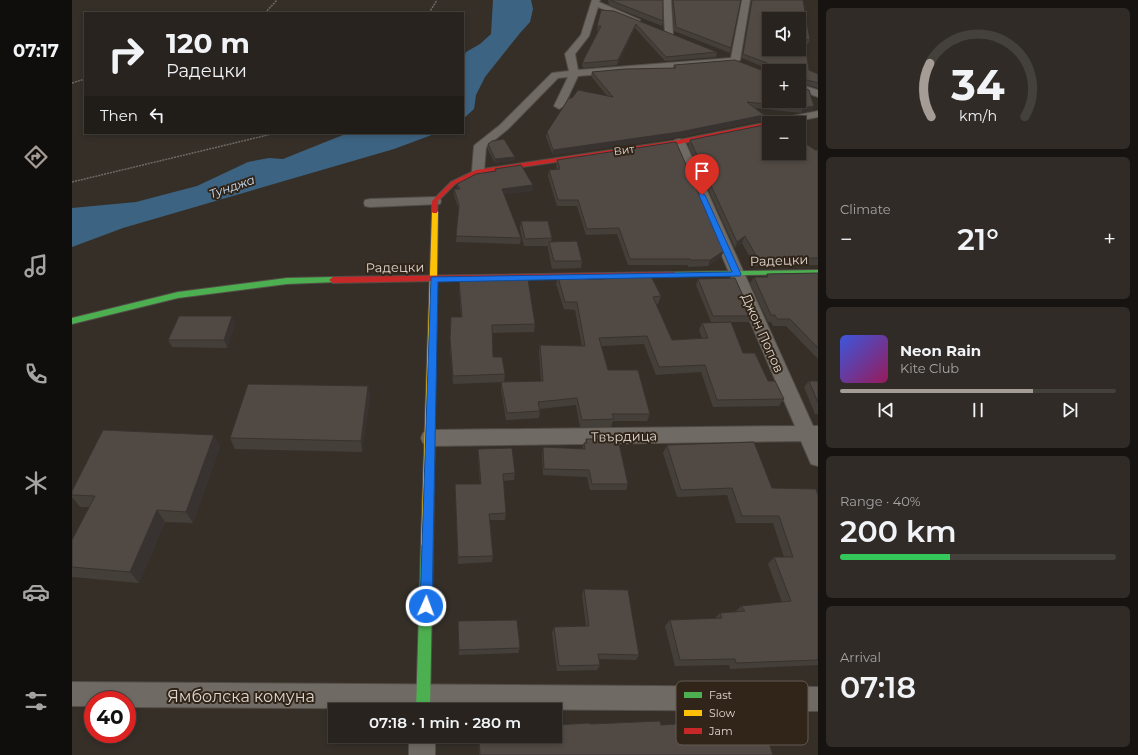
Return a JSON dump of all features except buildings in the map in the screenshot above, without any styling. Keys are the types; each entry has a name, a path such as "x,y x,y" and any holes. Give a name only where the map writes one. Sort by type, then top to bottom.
{"street":[{"path":"667,0 669,34"},
{"path":"738,62 746,0"},
{"path":"559,106 574,74 570,54 585,36 596,1 647,24"},
{"path":"713,52 738,62"},
{"path":"478,171 480,146 504,127 555,75 738,62"},
{"path":"806,90 818,94"},
{"path":"806,116 818,114"},
{"name":"Вит","path":"435,201 453,183 478,171 679,142 762,125"},
{"name":"Джон Попов","path":"679,142 737,274 812,433 818,458"},
{"path":"370,203 435,201 423,703"},
{"name":"Радецки","path":"72,321 178,295 287,281 818,272"},
{"name":"Твърдица","path":"430,438 812,433"},
{"name":"Ямболска комуна","path":"72,694 388,703"},
{"name":"Ямболска комуна","path":"808,699 818,699"},
{"name":"Ямболска комуна","path":"502,703 676,701"},
{"path":"422,743 422,755"}],"path":[{"path":"266,12 277,0"},
{"path":"431,12 437,0"},
{"path":"72,83 84,79"},
{"path":"72,182 272,134"}],"water":[{"path":"493,0 531,0 533,9 530,22 485,77 476,95 474,109 464,118 464,57 466,52 480,44 491,34"},
{"name":"Тунджа","path":"346,134 434,134 394,149 123,228 72,247 72,208 136,202 197,186 248,162 269,158 283,159"}],"traffic: fast":[{"path":"674,274 818,272"},
{"path":"72,321 178,295 287,281 333,280"},
{"path":"423,703 427,544"}],"traffic: slow":[{"path":"427,544 435,212"}],"traffic: jam":[{"path":"435,212 435,201 453,183 478,171 679,142 762,125"},
{"path":"333,280 674,274"}],"route":[{"path":"426,606 434,279 737,274 702,195"}]}
